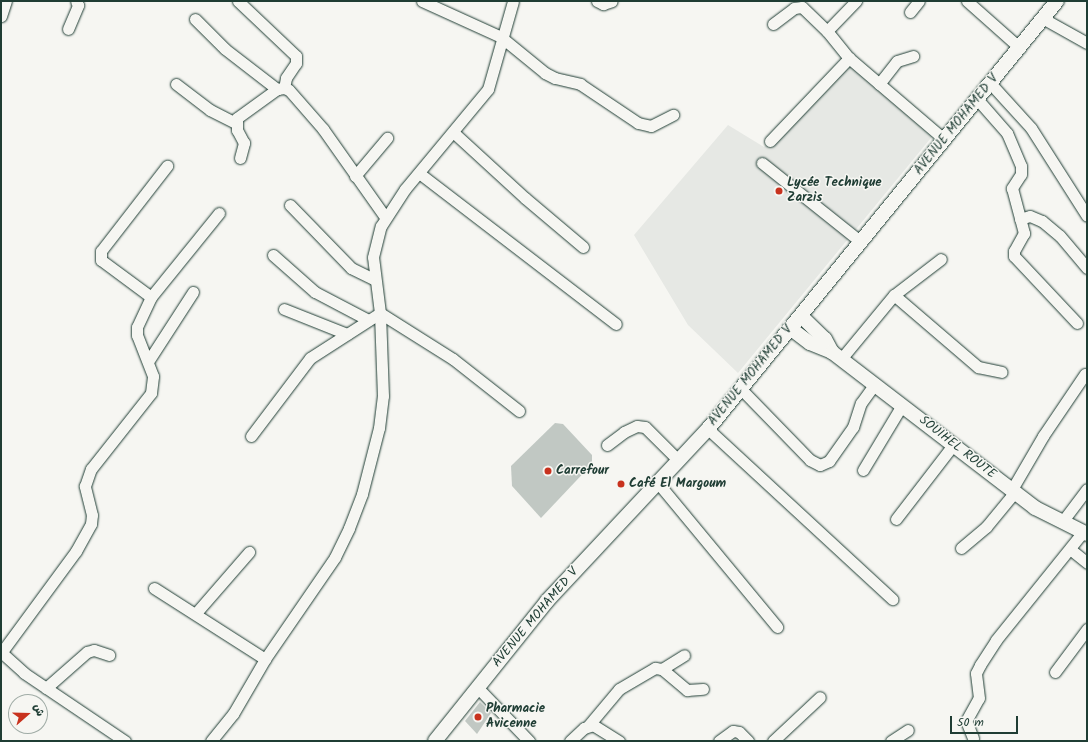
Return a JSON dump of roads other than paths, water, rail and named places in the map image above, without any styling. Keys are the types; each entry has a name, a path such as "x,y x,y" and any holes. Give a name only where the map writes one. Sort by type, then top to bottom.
{"main road":[{"name":"AVENUE MOHAMED V","path":"435,741 548,601 708,429 978,100 1057,1"},
{"path":"801,316 825,339 837,355"},
{"path":"790,328 810,343 837,355"},
{"name":"SOUIHEL ROUTE","path":"837,355 1013,492 1062,522 1085,533"}],"street":[{"path":"1,16 6,1"},
{"path":"68,29 78,5 76,1"},
{"path":"236,123 239,116 280,88 296,63 296,56 250,5 238,1"},
{"path":"422,1 501,37 545,72 555,78 580,84 638,123 651,126 673,115"},
{"path":"211,741 233,714 265,659 335,557 362,494 379,428 383,396 380,313 374,279 373,257 385,217 488,89 501,37 513,1"},
{"path":"597,1 603,4 612,1"},
{"path":"827,30 856,1"},
{"path":"910,12 919,1"},
{"path":"967,1 1020,48"},
{"path":"773,24 798,6 806,9 827,30 849,58 945,140"},
{"path":"195,19 226,49 280,88 290,90 318,123 385,217"},
{"path":"1044,19 1087,42"},
{"path":"879,84 897,61 913,56"},
{"path":"770,140 849,58"},
{"path":"176,84 210,110 236,123 244,143 240,158"},
{"path":"991,84 1031,128 1087,216"},
{"path":"978,100 1007,133 1021,166 1020,174 1012,188 1024,233 1014,251 1014,256 1077,323"},
{"path":"453,132 525,198 584,247"},
{"path":"355,176 387,138"},
{"path":"762,163 861,242"},
{"path":"152,297 101,260 101,251 167,166"},
{"path":"419,173 616,324"},
{"path":"290,205 351,268 374,279"},
{"path":"125,741 46,688 1,652 76,551 91,524 92,515 85,486 87,479 92,469 151,393 153,376 149,360 140,346 137,327 152,297 219,212"},
{"path":"1020,219 1030,216 1042,221 1060,236 1087,268"},
{"path":"273,255 315,292 368,320"},
{"path":"837,355 894,295 941,259"},
{"path":"149,360 193,292"},
{"path":"894,295 978,367 1001,372"},
{"path":"284,309 347,334"},
{"path":"251,436 310,358 380,313"},
{"path":"380,313 454,359 519,411"},
{"path":"961,548 986,526 1013,492 1043,436 1085,374"},
{"path":"741,389 810,460 820,465 829,461 853,427 861,403 875,384"},
{"path":"863,470 902,405"},
{"path":"607,445 624,432 637,426 645,427 678,460"},
{"path":"708,429 892,599"},
{"path":"896,519 953,445"},
{"path":"658,482 777,627"},
{"path":"1062,522 1087,489"},
{"path":"973,738 966,720 979,698 976,677 980,665 1070,549 1085,533"},
{"path":"1070,549 1087,563"},
{"path":"196,613 249,552"},
{"path":"154,588 196,613 265,659"},
{"path":"1055,672 1087,629"},
{"path":"46,688 87,652 94,650 109,655"},
{"path":"570,741 588,726 624,685 655,668 662,668 684,655"},
{"path":"662,668 687,690 703,689"},
{"path":"478,688 529,741"},
{"path":"773,741 820,697"},
{"path":"588,726 593,725 619,741"},
{"path":"891,741 908,730"},
{"path":"719,741 733,731 739,732 748,741"}],"place":[{"name":"Lycée Technique Zarzis","path":"779,191"},
{"name":"Carrefour","path":"548,471"},
{"name":"Café El Margoum","path":"621,484"},
{"name":"Pharmacie Avicenne","path":"478,717"}]}
